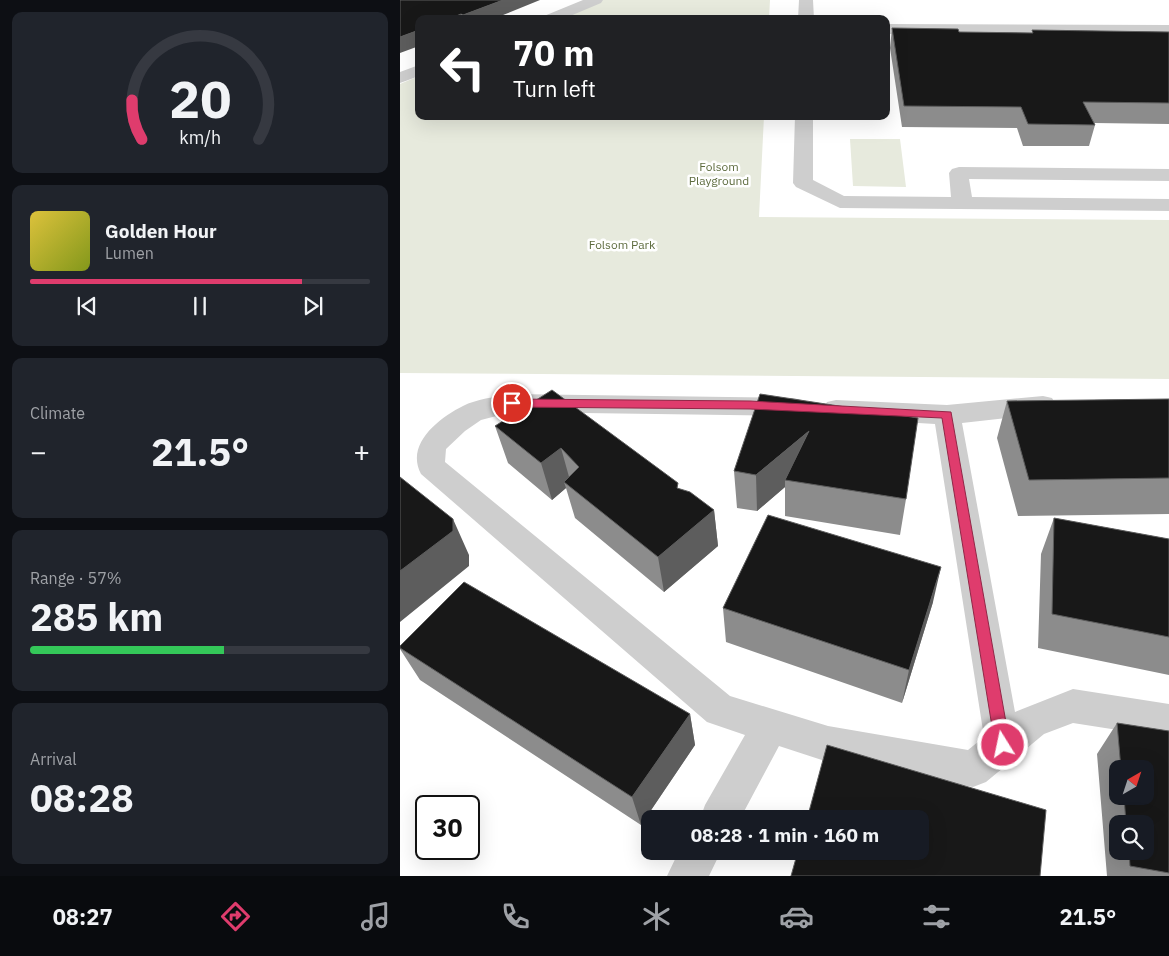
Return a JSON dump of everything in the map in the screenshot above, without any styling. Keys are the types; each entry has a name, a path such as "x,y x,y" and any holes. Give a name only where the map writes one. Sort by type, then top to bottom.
{"street":[{"path":"559,15 596,0"},
{"path":"806,0 806,15"},
{"path":"890,29 1169,30"},
{"path":"400,78 415,72"},
{"path":"804,120 803,183 840,202 1169,205"},
{"path":"962,204 958,173 1169,175"},
{"path":"1069,405 1029,405 947,415 750,405 512,403 474,412 455,424 432,445 431,466 720,710 828,744 973,769 1032,722 1073,706 1169,721"},
{"path":"947,415 1003,745"},
{"path":"724,810 770,726"},
{"path":"687,876 696,860"}],"green space":[{"path":"602,0 770,0 769,15 566,15"},
{"name":"Folsom Park","path":"415,78 415,120 764,120 759,217 1169,220 1169,379 400,373 400,84"},
{"path":"850,139 900,139 906,187 853,186"}],"building":[{"path":"400,0 503,0 463,15 415,15 415,31 400,37"},
{"path":"892,28 958,29 959,32 1033,33 1032,30 1169,32 1169,103 1083,102 1095,125 1028,124 1021,107 904,106"},
{"path":"552,390 678,483 677,488 690,492 714,510 658,557 564,482 579,467 561,448 541,463 495,426"},
{"path":"760,394 918,418 906,499 785,480 809,431 756,475 734,471"},
{"path":"1169,399 1169,478 1029,480 1007,401"},
{"path":"400,477 453,519 453,531 400,571"},
{"path":"768,515 941,567 909,670 723,608"},
{"path":"1054,518 1169,539 1169,637 1052,614"},
{"path":"464,582 690,714 632,797 400,648"},
{"path":"1117,723 1169,731 1169,873 1130,866 1130,860 1154,860 1154,815 1125,815 1125,805 1154,805 1154,760 1120,760"},
{"path":"827,745 1046,810 1040,876 791,876 795,860 929,860 929,810 809,810"}],"route":[{"path":"512,403 750,405 947,415 1003,745"}],"park label":[{"name":"Folsom Playground","path":"719,174"}]}
